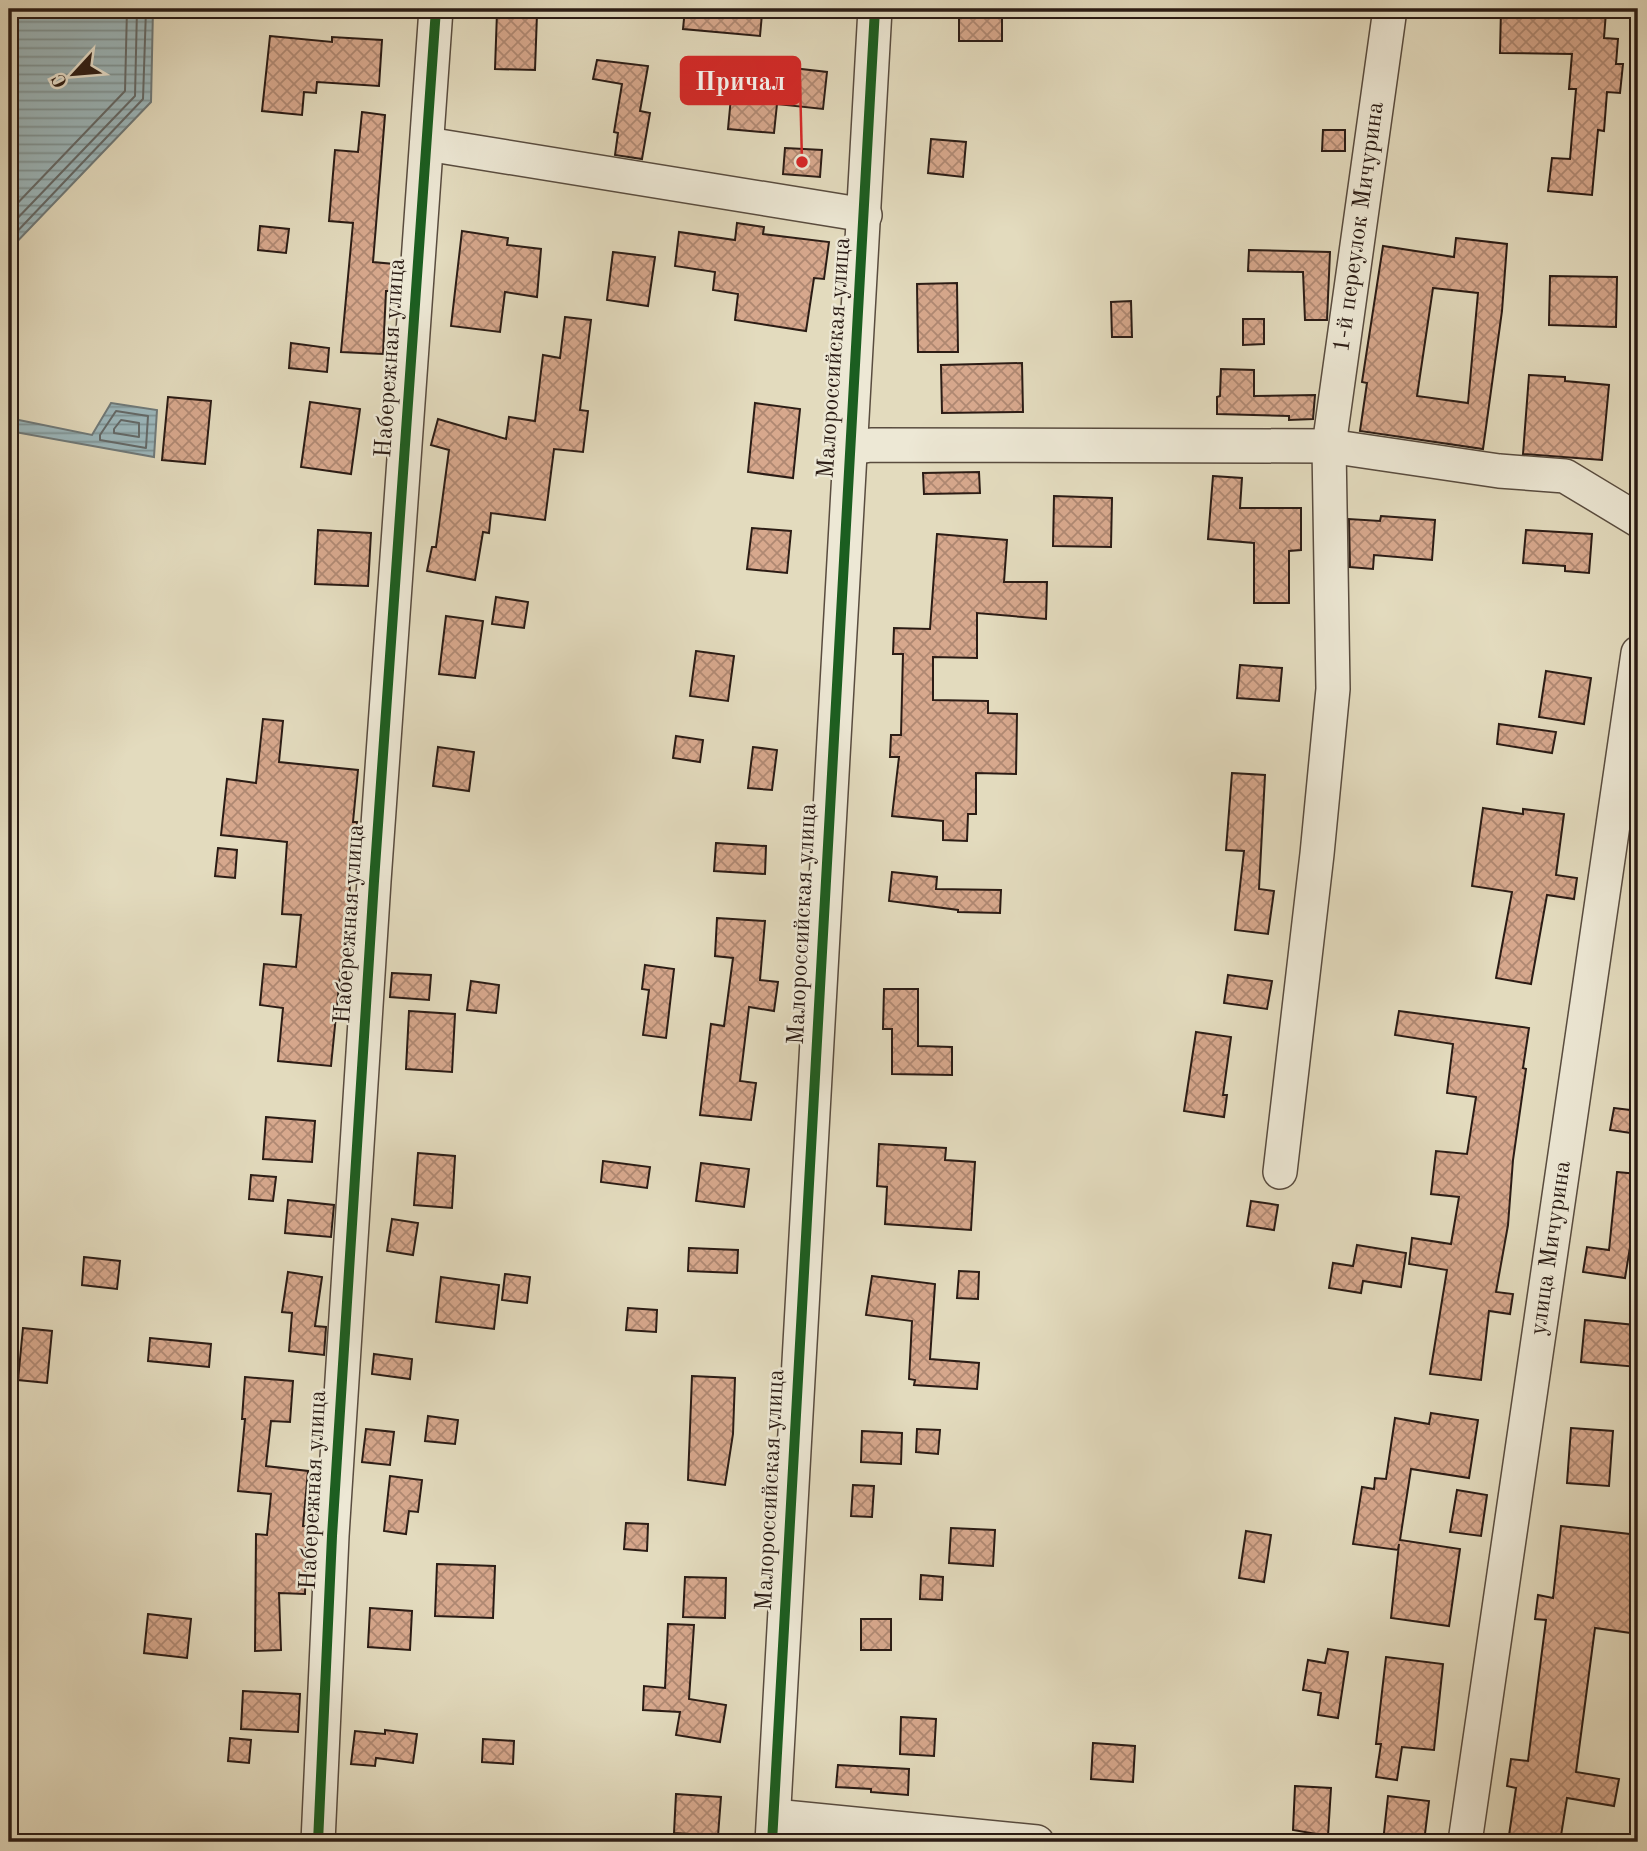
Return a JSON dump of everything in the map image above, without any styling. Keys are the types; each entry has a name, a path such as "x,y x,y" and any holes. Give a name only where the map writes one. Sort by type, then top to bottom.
{"street":[{"name":"Набережная улица","path":"318,1842 332,1536 372,909 436,9"},
{"name":"Малороссийская улица","path":"773,1829 875,9"},
{"name":"1-й переулок Мичурина","path":"1280,1172 1317,854 1333,688 1329,446 1390,9"},
{"path":"427,144 865,215"},
{"path":"851,448 872,445 1329,446 1499,471 1565,477 1638,520"},
{"name":"улица Мичурина","path":"1465,1842 1638,653"},
{"path":"773,1829 1037,1842"}],"water":[{"path":"9,9 153,9 151,102 9,250"},
{"path":"111,403 157,410 154,457 9,431 9,418 92,435"}],"building":[{"path":"685,9 762,14 760,36 683,29"},
{"path":"959,9 1002,9 1002,41 959,41"},
{"path":"1501,9 1606,12 1604,38 1618,39 1616,64 1623,64 1620,93 1607,92 1604,131 1598,130 1592,195 1548,191 1552,158 1570,159 1576,89 1569,89 1572,54 1500,53"},
{"path":"497,12 537,14 535,70 495,69"},
{"path":"270,36 332,42 332,37 382,40 379,86 317,82 316,93 304,92 302,115 262,111"},
{"path":"597,60 648,66 640,111 650,113 642,159 615,155 618,133 614,132 622,84 593,79"},
{"path":"739,62 827,72 823,109 777,104 774,133 728,129 733,76 738,76"},
{"path":"362,112 385,115 373,262 394,264 391,291 386,291 383,354 341,352 353,223 329,221 335,150 358,152"},
{"path":"1323,130 1345,130 1345,151 1322,151"},
{"path":"931,139 966,142 963,177 928,173"},
{"path":"785,148 822,150 820,177 783,174"},
{"path":"737,223 764,227 763,234 829,242 824,279 814,278 806,331 735,320 738,294 713,290 715,272 675,266 679,232 735,240"},
{"path":"260,226 289,229 286,253 258,250"},
{"path":"462,231 508,238 507,245 541,249 537,297 505,292 500,332 451,326"},
{"path":"1456,238 1507,244 1502,311 1483,449 1360,431 1367,383 1362,382 1383,246 1454,257","holes":["1433,288 1478,293 1468,403 1417,396"]},
{"path":"1249,250 1330,252 1327,320 1305,320 1303,272 1248,271"},
{"path":"613,252 655,257 648,306 607,300"},
{"path":"1550,276 1617,277 1616,327 1549,325"},
{"path":"957,283 958,352 918,352 917,284"},
{"path":"1131,301 1132,337 1112,337 1111,302"},
{"path":"565,317 591,320 580,410 588,411 583,452 554,449 545,520 491,513 489,533 483,532 475,580 427,571 432,547 436,547 449,450 431,445 438,419 506,439 509,417 535,421 543,355 560,358"},
{"path":"1243,319 1264,319 1264,344 1243,345"},
{"path":"291,343 329,348 327,372 289,368"},
{"path":"1022,363 1023,412 942,413 941,365"},
{"path":"1221,369 1254,370 1254,396 1315,395 1313,419 1289,420 1289,416 1217,414"},
{"path":"1529,375 1565,377 1565,381 1609,385 1602,460 1523,454"},
{"path":"168,397 211,401 205,464 162,460"},
{"path":"310,402 360,409 351,474 301,467"},
{"path":"755,403 800,409 793,478 748,472"},
{"path":"979,472 980,493 924,494 923,473"},
{"path":"1213,476 1242,478 1240,508 1301,508 1301,550 1289,551 1289,603 1254,603 1254,543 1208,539"},
{"path":"1054,496 1112,498 1111,547 1053,546"},
{"path":"1381,516 1435,520 1432,560 1374,555 1373,569 1350,567 1349,519 1380,521"},
{"path":"752,528 791,531 787,573 747,569"},
{"path":"318,530 371,533 368,586 315,584"},
{"path":"1526,530 1592,534 1589,573 1565,571 1565,566 1523,563"},
{"path":"937,534 1007,540 1004,582 1047,582 1046,619 977,613 977,658 933,657 933,700 988,701 988,713 1017,714 1016,774 976,773 976,814 968,814 967,841 943,840 943,821 892,816 899,757 890,757 891,735 901,735 903,654 893,654 894,628 930,629"},
{"path":"496,597 528,602 524,628 492,624"},
{"path":"446,616 483,621 475,678 439,674"},
{"path":"696,651 734,656 728,701 690,696"},
{"path":"1240,665 1282,668 1279,701 1237,698"},
{"path":"1546,671 1591,678 1584,724 1539,717"},
{"path":"263,719 283,721 279,762 358,770 353,822 357,822 352,849 347,936 351,937 349,966 341,965 331,1066 278,1061 283,1008 260,1005 264,964 296,967 301,915 282,914 287,842 221,835 227,779 256,783"},
{"path":"1499,724 1556,732 1552,753 1497,744"},
{"path":"676,736 703,740 700,762 673,758"},
{"path":"438,747 474,752 469,791 433,786"},
{"path":"753,747 777,750 772,790 748,788"},
{"path":"1232,773 1265,775 1259,889 1274,891 1268,934 1235,930 1244,851 1226,850"},
{"path":"1483,808 1523,814 1523,809 1564,814 1556,875 1577,878 1574,899 1547,895 1531,984 1496,978 1512,892 1472,886"},
{"path":"716,843 766,846 765,874 714,871"},
{"path":"218,848 237,850 235,878 215,876"},
{"path":"892,872 937,877 936,889 1001,890 1000,913 958,912 889,901"},
{"path":"717,918 765,921 760,980 778,982 774,1011 749,1007 740,1081 756,1083 751,1120 700,1115 711,1024 724,1026 733,958 715,956"},
{"path":"645,965 674,969 666,1038 643,1035 649,990 642,989"},
{"path":"392,973 431,975 429,1000 390,997"},
{"path":"1228,975 1272,981 1267,1009 1224,1003"},
{"path":"471,981 499,985 496,1013 467,1010"},
{"path":"884,989 918,989 918,1046 952,1047 952,1075 892,1074 892,1029 883,1029"},
{"path":"409,1011 455,1014 452,1072 406,1069"},
{"path":"1399,1011 1529,1028 1508,1225 1496,1292 1513,1294 1510,1314 1489,1311 1481,1380 1430,1374 1447,1270 1409,1264 1412,1238 1451,1244 1459,1197 1431,1194 1436,1151 1467,1154 1476,1097 1447,1093 1453,1044 1395,1035"},
{"path":"1196,1032 1231,1037 1223,1095 1227,1095 1224,1117 1184,1111"},
{"path":"1614,1108 1638,1111 1638,1134 1610,1130"},
{"path":"266,1117 315,1121 312,1162 263,1159"},
{"path":"879,1144 946,1148 945,1160 975,1162 971,1230 885,1224 887,1187 877,1186"},
{"path":"418,1153 455,1156 452,1208 414,1205"},
{"path":"603,1161 650,1167 647,1188 601,1182"},
{"path":"701,1163 749,1169 744,1207 696,1201"},
{"path":"1617,1172 1638,1174 1638,1235 1632,1235 1625,1278 1583,1272 1587,1247 1609,1250"},
{"path":"251,1175 276,1177 273,1201 249,1199"},
{"path":"288,1200 334,1205 331,1237 285,1233"},
{"path":"1251,1201 1278,1205 1274,1230 1247,1226"},
{"path":"392,1219 418,1223 413,1255 387,1251"},
{"path":"1357,1245 1406,1253 1401,1287 1363,1281 1361,1293 1329,1288 1333,1263 1353,1266"},
{"path":"689,1248 738,1250 737,1273 688,1271"},
{"path":"84,1257 120,1261 117,1289 82,1285"},
{"path":"959,1271 979,1272 978,1299 957,1298"},
{"path":"288,1272 322,1277 315,1326 326,1327 324,1355 289,1351 292,1313 282,1312"},
{"path":"505,1274 530,1277 527,1303 502,1300"},
{"path":"872,1276 935,1284 930,1359 979,1363 977,1389 914,1385 915,1380 909,1379 912,1321 866,1315"},
{"path":"441,1277 499,1285 494,1329 436,1322"},
{"path":"628,1308 657,1310 656,1332 626,1330"},
{"path":"1585,1320 1635,1325 1633,1346 1638,1347 1638,1367 1581,1362"},
{"path":"23,1328 52,1331 47,1383 18,1380"},
{"path":"150,1338 211,1344 209,1367 148,1361"},
{"path":"374,1354 412,1359 410,1379 372,1374"},
{"path":"692,1376 735,1378 733,1434 725,1485 688,1480"},
{"path":"245,1377 293,1381 290,1422 271,1421 266,1466 308,1471 303,1526 313,1527 312,1549 306,1548 305,1594 279,1593 281,1650 255,1651 256,1534 267,1535 271,1494 238,1491 245,1419 242,1419"},
{"path":"1431,1413 1478,1420 1469,1478 1411,1469 1400,1540 1460,1549 1449,1626 1391,1618 1399,1544 1398,1550 1353,1544 1362,1487 1374,1489 1375,1478 1386,1479 1395,1418 1429,1424"},
{"path":"428,1416 458,1420 455,1444 425,1441"},
{"path":"1571,1428 1613,1431 1609,1486 1567,1483"},
{"path":"366,1429 394,1432 390,1465 362,1462"},
{"path":"917,1429 940,1430 938,1454 916,1452"},
{"path":"862,1431 902,1433 901,1464 861,1462"},
{"path":"390,1476 422,1480 418,1512 409,1511 406,1534 384,1531"},
{"path":"853,1485 874,1486 872,1517 851,1516"},
{"path":"1457,1490 1487,1495 1481,1536 1450,1532"},
{"path":"626,1523 648,1524 647,1551 624,1549"},
{"path":"1561,1526 1638,1535 1638,1634 1595,1628 1576,1772 1619,1779 1614,1806 1567,1798 1560,1842 1508,1842 1516,1788 1507,1786 1511,1759 1528,1761 1546,1620 1535,1619 1538,1595 1553,1598"},
{"path":"951,1528 995,1530 993,1566 949,1563"},
{"path":"1246,1531 1271,1535 1264,1582 1239,1578"},
{"path":"437,1564 495,1566 493,1618 435,1616"},
{"path":"921,1575 943,1577 942,1600 920,1599"},
{"path":"685,1577 726,1578 725,1618 683,1617"},
{"path":"370,1608 412,1611 410,1650 368,1647"},
{"path":"148,1614 191,1619 187,1658 144,1653"},
{"path":"861,1619 891,1619 891,1650 861,1650"},
{"path":"668,1624 694,1625 689,1699 726,1705 720,1742 676,1735 680,1712 643,1710 644,1686 665,1688"},
{"path":"1328,1649 1348,1652 1338,1718 1318,1715 1321,1693 1303,1690 1308,1660 1325,1663"},
{"path":"1386,1657 1443,1664 1434,1750 1402,1747 1397,1780 1376,1777 1381,1744 1376,1744"},
{"path":"243,1691 300,1694 298,1732 241,1729"},
{"path":"901,1717 936,1719 934,1756 900,1754"},
{"path":"385,1730 417,1734 413,1763 376,1758 375,1766 351,1764 355,1731 385,1734"},
{"path":"230,1738 251,1740 249,1763 228,1761"},
{"path":"483,1739 514,1741 513,1764 482,1762"},
{"path":"1093,1743 1135,1746 1133,1782 1091,1779"},
{"path":"838,1765 909,1769 908,1795 836,1787"},
{"path":"1295,1786 1331,1788 1328,1836 1293,1830"},
{"path":"676,1794 721,1797 718,1836 674,1833"},
{"path":"1388,1796 1429,1801 1424,1842 1383,1842"}],"cycle path":[{"path":"318,1842 332,1536 374,881 436,9"},
{"path":"772,1842 875,9"}],"place":[{"name":"Причал","path":"802,162"}]}
